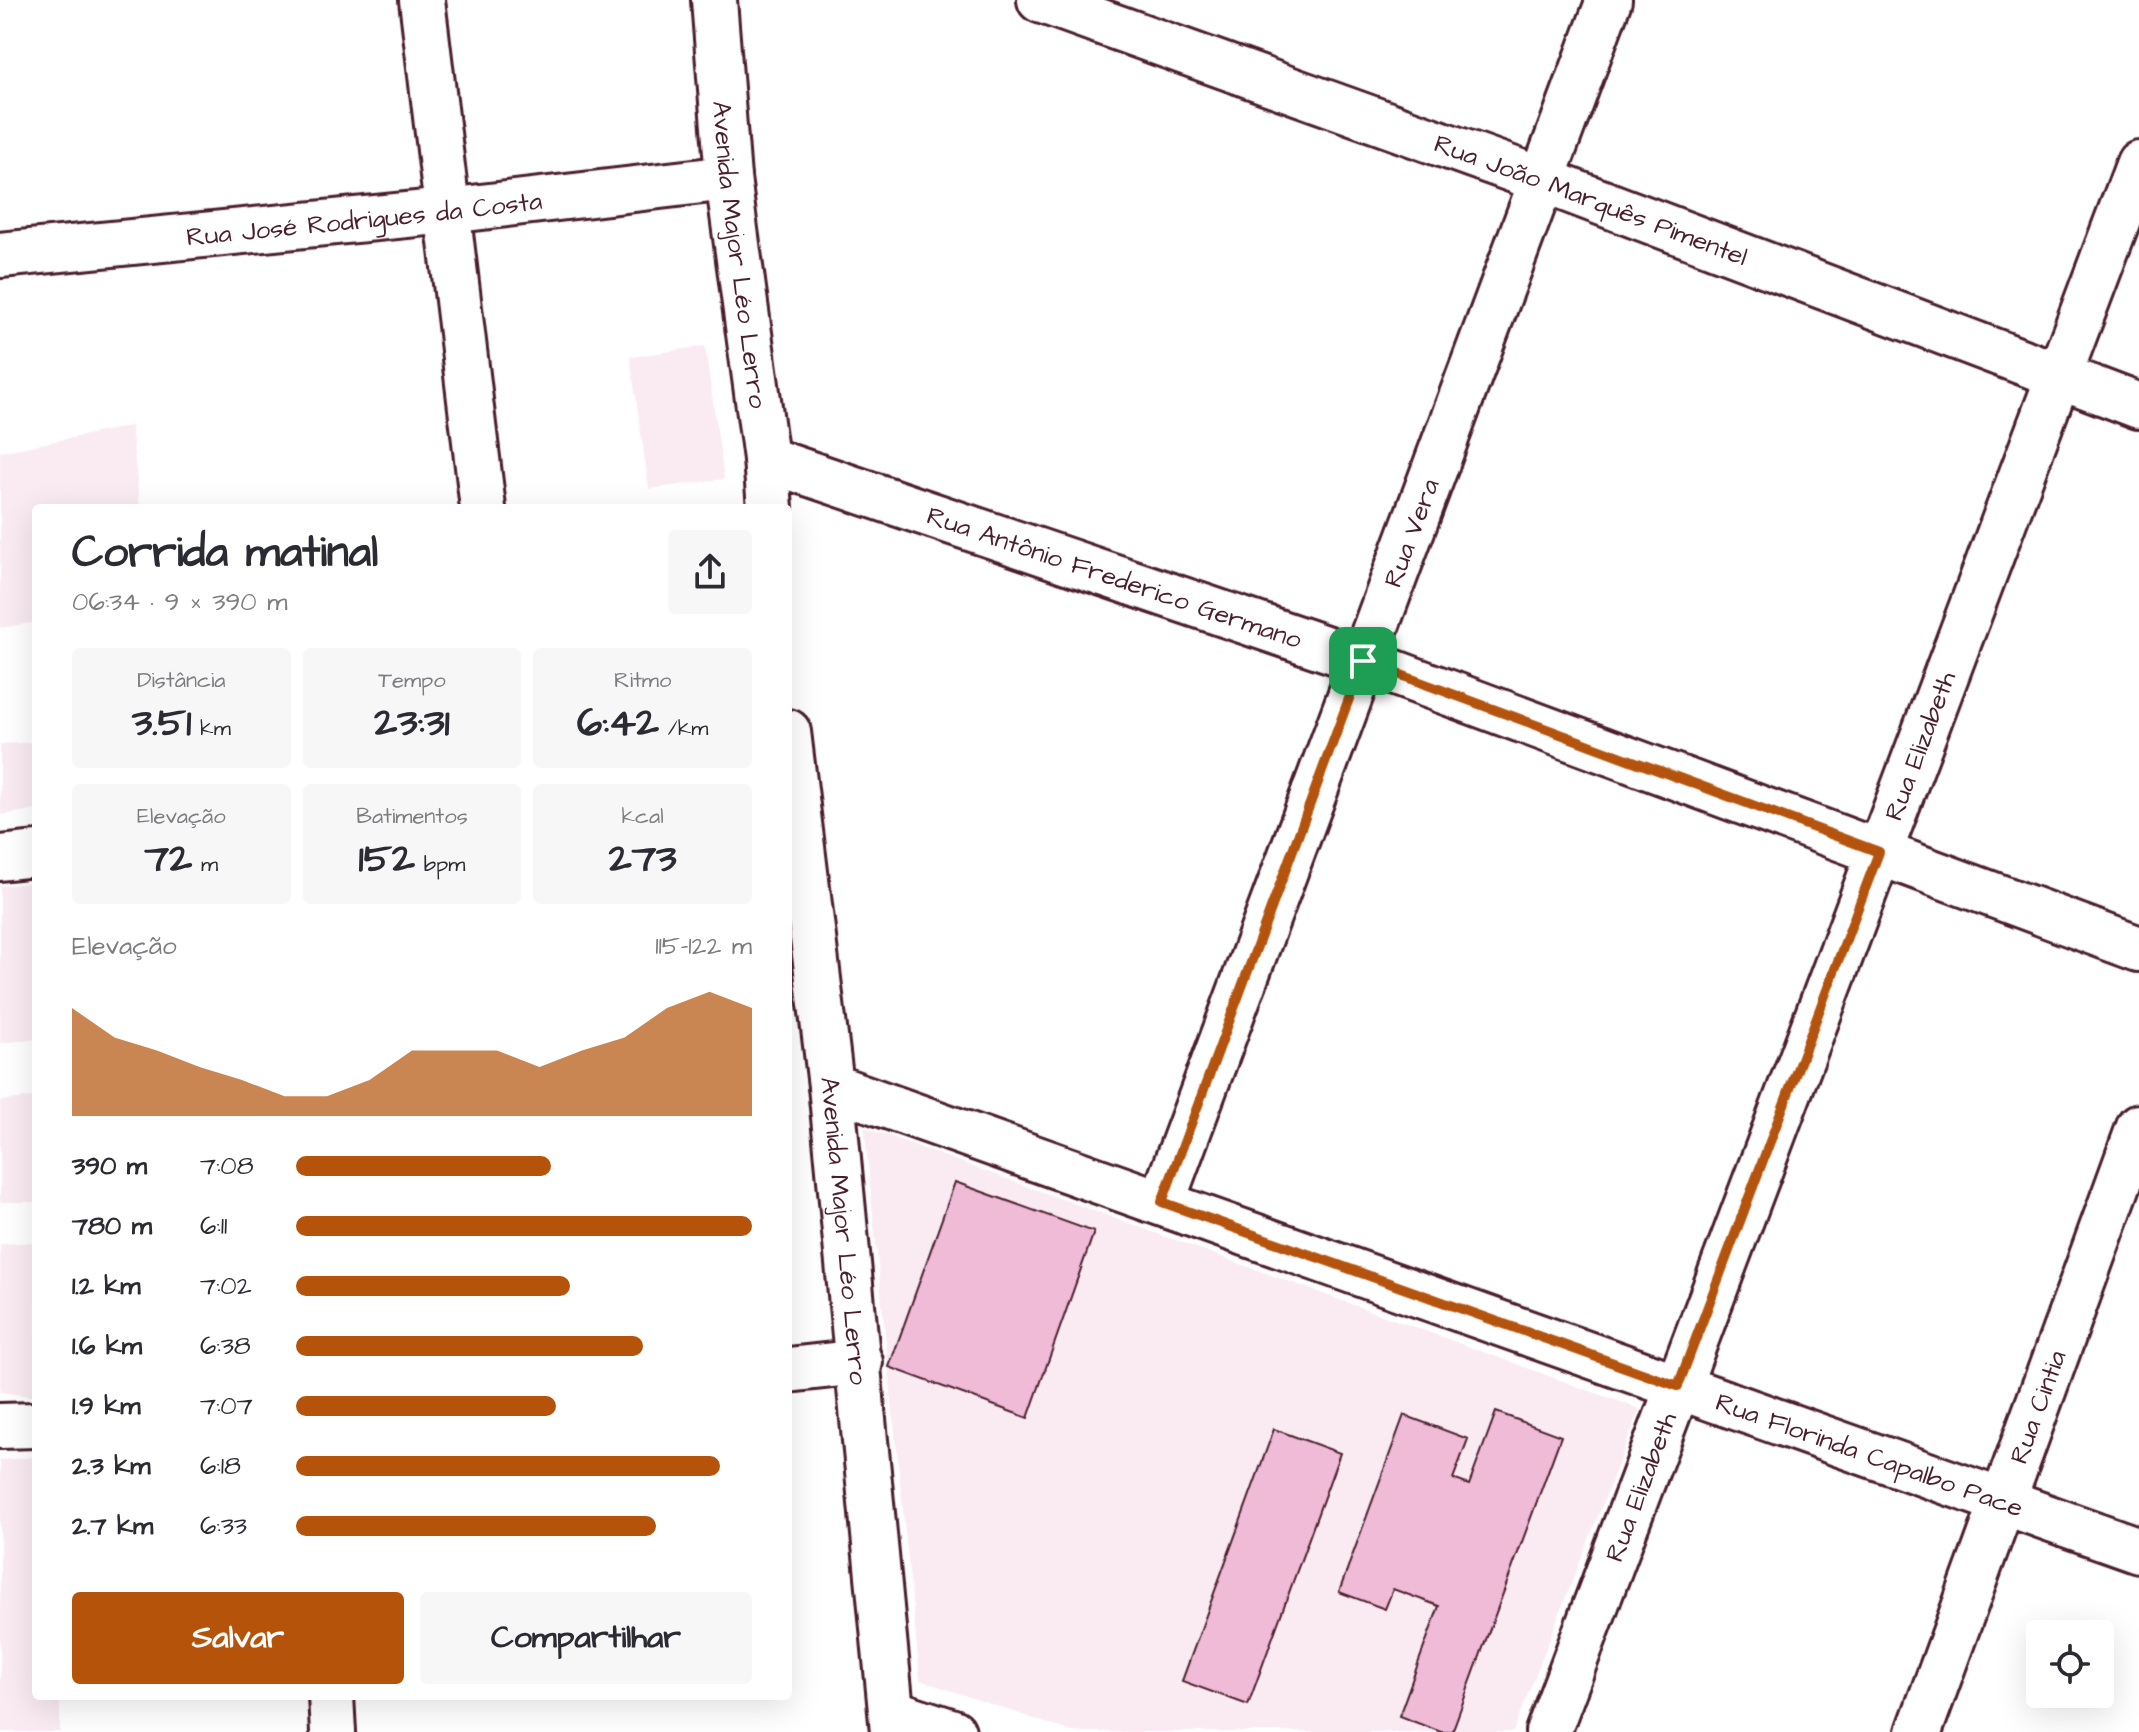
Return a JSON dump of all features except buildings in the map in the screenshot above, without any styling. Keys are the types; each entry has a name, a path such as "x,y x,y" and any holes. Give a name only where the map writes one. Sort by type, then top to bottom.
{"street":[{"path":"422,0 483,504"},
{"name":"Avenida Major Léo Lerro","path":"714,0 728,178 770,504"},
{"name":"Rua João Marquês Pimentel","path":"1040,0 1542,180 2139,406"},
{"name":"Rua Vera","path":"1162,1202 1609,0"},
{"name":"Rua Elizabeth","path":"1548,1732 2139,163"},
{"name":"Rua José Rodrigues da Costa","path":"0,255 447,211 728,178"},
{"name":"Rua Antônio Frederico Germano","path":"766,459 1363,661 2139,949"},
{"name":"Avenida Major Léo Lerro","path":"792,778 831,1086 860,1362 892,1722"},
{"path":"0,858 32,854"},
{"name":"Rua Florinda Capalbo Pace","path":"831,1086 2139,1550"},
{"name":"Rua Cintia","path":"1919,1732 2139,1127"},
{"path":"792,1370 860,1362"},
{"path":"0,1426 32,1425"},
{"path":"331,1700 333,1732"},
{"path":"892,1722 953,1732"}],"shaded area":[{"path":"705,346 724,479 649,489 630,357"},
{"path":"131,426 140,504 32,504 32,623 0,628 0,452"},
{"path":"32,742 32,811 0,815 0,744"},
{"path":"32,882 32,1039 0,1043 0,886"},
{"path":"32,1097 32,1202 0,1202 0,1101"},
{"path":"864,1127 1640,1409 1513,1732 1072,1732 920,1680"},
{"path":"32,1242 32,1396 0,1392 0,1244"},
{"path":"32,1457 32,1700 60,1700 60,1732 0,1732 0,1460"}],"route":[{"path":"1363,661 1879,852 1678,1386 1162,1202 1363,661"}]}
